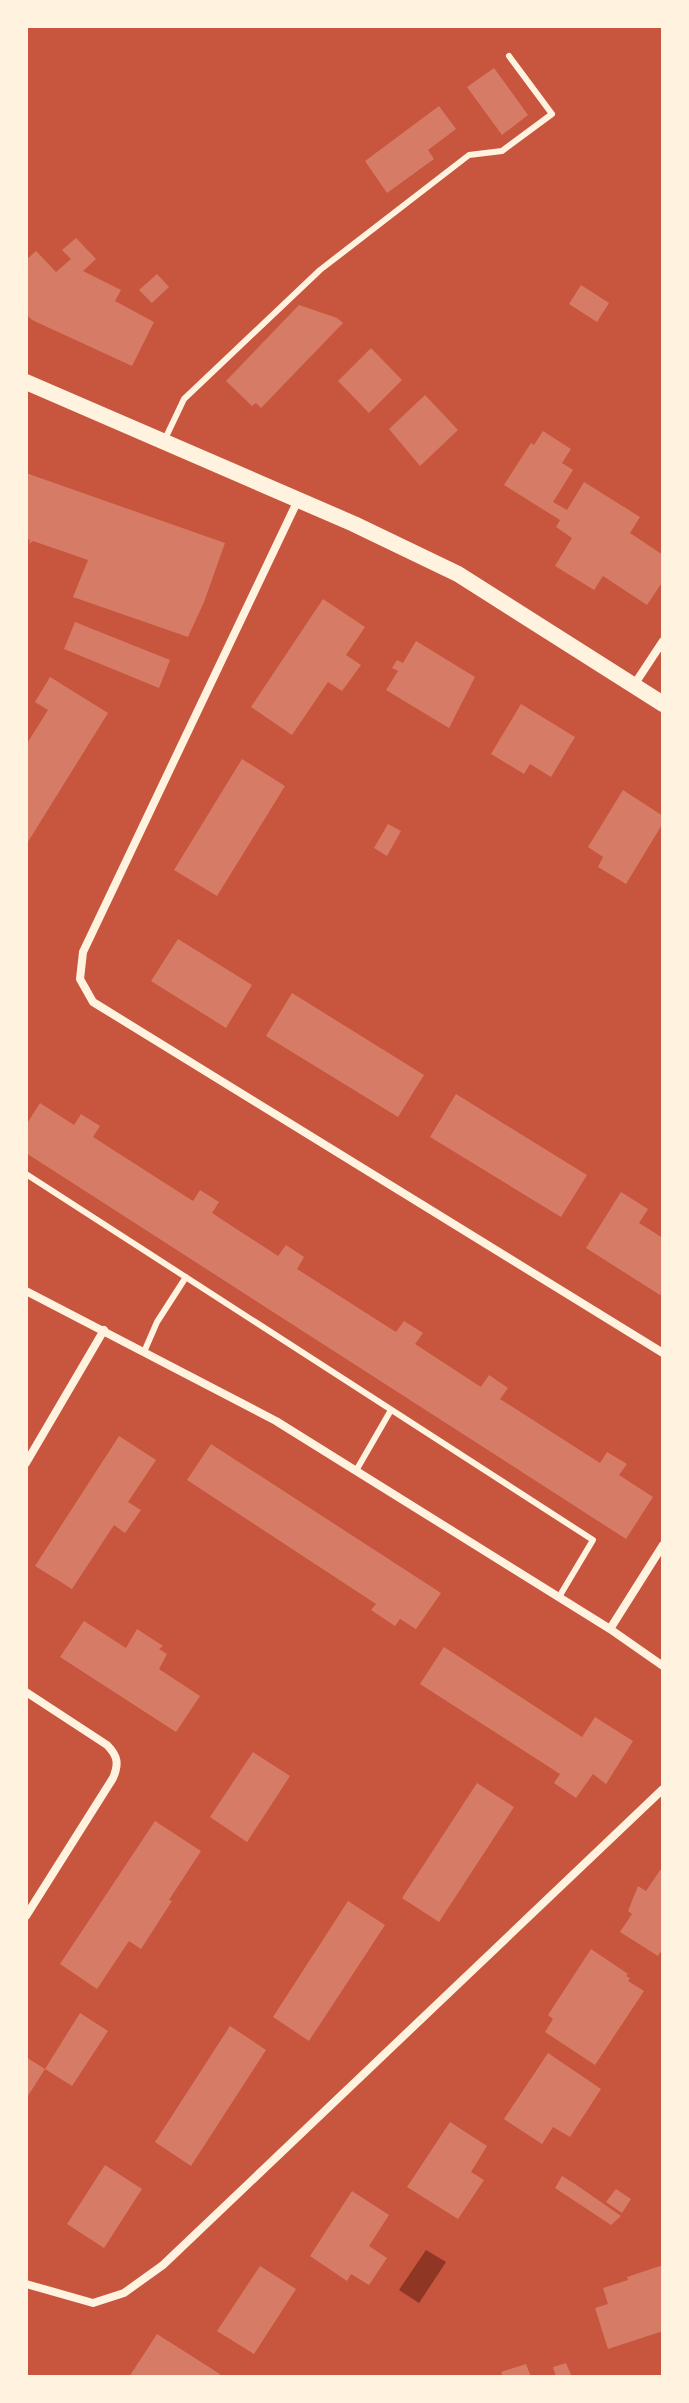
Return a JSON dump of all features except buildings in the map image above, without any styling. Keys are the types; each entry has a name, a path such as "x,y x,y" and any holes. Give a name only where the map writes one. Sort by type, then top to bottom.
{"main road":[{"path":"26,382 298,500 458,574 663,704"}],"street":[{"path":"298,500 83,952 80,979 93,1002 663,1353"},
{"path":"634,685 663,641"},
{"path":"26,1291 276,1421 610,1629 663,1666"},
{"path":"26,1463 104,1330"},
{"path":"610,1629 663,1545"},
{"path":"26,1692 107,1745 118,1761 113,1778 26,1916"},
{"path":"26,2284 93,2303 124,2293 163,2265 663,1789"}],"lane":[{"path":"163,442 184,399 320,270 469,155 502,151 552,114 509,56"},
{"path":"26,1174 593,1540 559,1597"},
{"path":"144,1352 157,1322 186,1277"},
{"path":"357,1469 391,1410"}],"shaded area":[{"path":"426,2250 446,2262 419,2303 399,2290"}]}
